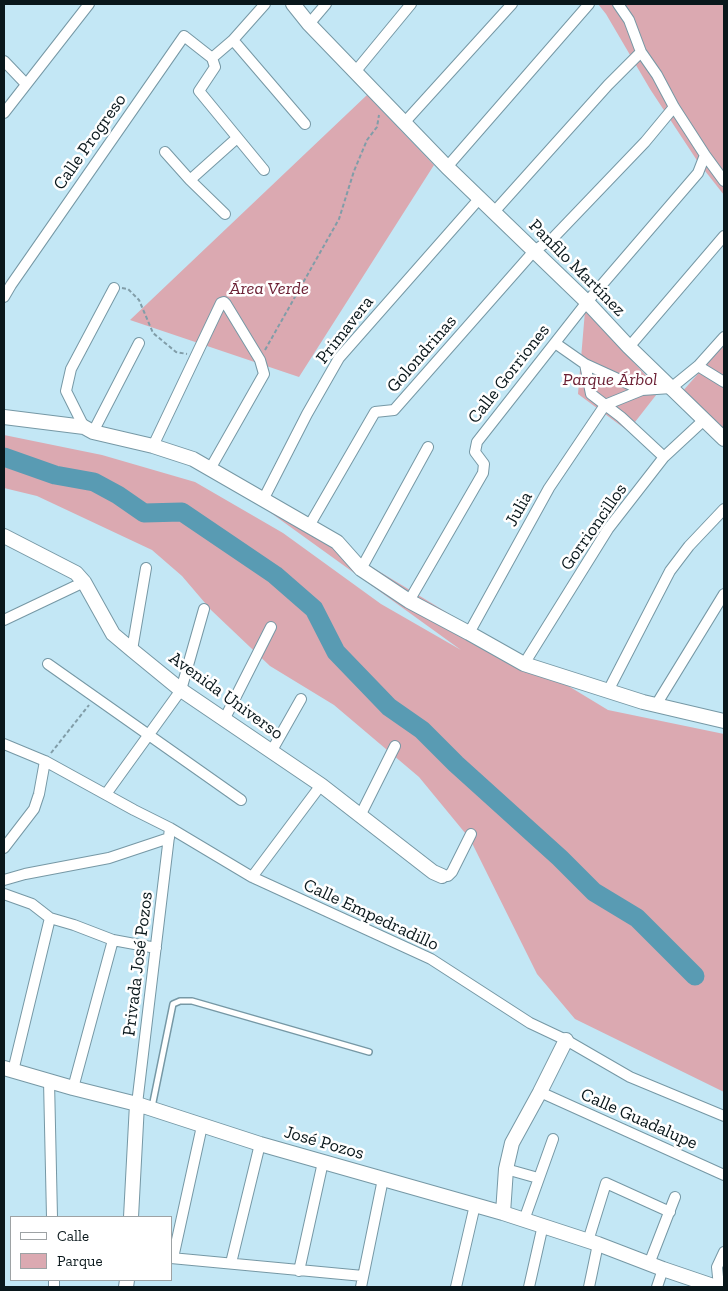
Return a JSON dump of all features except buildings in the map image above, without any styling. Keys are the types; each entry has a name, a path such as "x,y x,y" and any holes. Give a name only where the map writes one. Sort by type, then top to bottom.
{"street":[{"path":"4,113 89,4"},
{"path":"264,170 199,91 214,63 265,4"},
{"name":"Panfilo Martínez","path":"293,4 309,24 447,167 587,302 629,347 724,439"},
{"path":"309,24 326,4"},
{"path":"355,72 411,4"},
{"path":"404,123 512,4"},
{"path":"447,167 589,4"},
{"path":"618,4 629,20 640,52 657,75 674,107 705,155 724,181"},
{"name":"Calle Progreso","path":"4,297 16,276 184,36 214,63"},
{"path":"233,40 305,124"},
{"path":"494,212 640,52"},
{"path":"4,61 26,84"},
{"path":"534,251 554,237 645,142 674,107"},
{"path":"190,180 237,138"},
{"path":"165,152 190,180 225,214"},
{"name":"Calle Gorriones","path":"409,601 483,473 484,464 475,452 477,442 587,302 698,173 705,155"},
{"name":"Primavera","path":"263,500 339,358 479,199"},
{"path":"629,347 724,236"},
{"name":"Golondrinas","path":"309,526 375,412 394,410 534,251"},
{"path":"88,429 66,391 71,369 114,288"},
{"path":"153,446 224,302 260,360 264,374 210,470"},
{"path":"605,405 642,390 671,388 698,366 724,337"},
{"path":"88,429 140,343"},
{"path":"555,343 586,364 642,390"},
{"path":"586,364 591,394 664,457"},
{"path":"698,366 724,382"},
{"name":"Julia","path":"469,633 549,488 605,405"},
{"path":"4,417 88,429 153,446 193,459 337,542 361,569 409,601 524,664 643,702 724,721"},
{"name":"Gorrioncillos","path":"524,664 608,529 664,457 705,420"},
{"path":"361,569 428,447"},
{"path":"608,691 670,572 689,546 724,509"},
{"name":"Avenida Universo","path":"6,541 76,573 84,582 113,634 132,650 182,690 321,786 433,872 442,876"},
{"path":"132,650 146,568"},
{"path":"4,620 84,582"},
{"path":"656,705 724,594"},
{"path":"106,794 182,690 204,609"},
{"path":"224,720 271,627"},
{"path":"48,664 241,800"},
{"path":"271,752 301,699"},
{"name":"Calle Empedradillo","path":"4,744 45,761 134,810 169,833 252,877 431,959 530,1023 566,1040 630,1077 724,1116"},
{"path":"360,816 395,746"},
{"path":"4,848 34,809 39,794 45,761"},
{"path":"252,877 321,786"},
{"path":"4,880 25,874 109,858 169,833"},
{"name":"Privada José Pozos","path":"137,1104 169,833"},
{"path":"442,876 448,876 452,872 471,834"},
{"path":"4,894 32,904 50,918 113,940 156,948"},
{"path":"8,1070 50,918"},
{"path":"73,1088 113,940"},
{"path":"503,1213 506,1168 512,1142 566,1040"},
{"name":"José Pozos","path":"8,1070 151,1108 260,1144 503,1213 717,1287"},
{"path":"49,1081 52,1216"},
{"name":"Calle Guadalupe","path":"540,1092 724,1175"},
{"path":"131,1216 137,1104"},
{"path":"202,1126 172,1258 363,1276"},
{"path":"524,1220 553,1139"},
{"path":"231,1263 260,1144"},
{"path":"299,1271 323,1162"},
{"path":"506,1168 538,1178"},
{"path":"361,1287 383,1179"},
{"path":"589,1287 593,1243 606,1183 670,1212"},
{"path":"649,1264 675,1197"},
{"path":"456,1287 475,1205"},
{"path":"529,1287 543,1226"},
{"path":"717,1287 717,1267 724,1252"},
{"path":"657,1287 663,1269"}],"lane":[{"path":"151,1108 172,1004 180,1001 192,1001 369,1052"}],"path":[{"path":"260,360 339,219 354,171 367,140 377,126 382,100"},
{"path":"114,288 128,289 139,300 153,333 176,352 196,356"},
{"path":"45,761 95,698"}],"green space":[{"path":"598,4 724,4 724,195 698,162 650,89 606,14"},
{"name":"Área Verde","path":"367,95 434,165 299,377 130,320"},
{"name":"Parque Árbol","path":"585,311 660,390 628,431 578,394"},
{"path":"724,344 724,435 682,392"},
{"path":"4,435 102,455 195,482 283,533 381,604 461,650 210,469 608,710 724,734 724,1092 575,1019 537,974 470,839 419,777 334,705 270,666 211,610 182,576 152,550 37,496 4,488"}],"waterway":[{"path":"4,457 55,475 94,482 118,495 144,513 182,512 275,575 314,609 336,652 389,707 422,730 594,892 637,918 695,976"}]}
